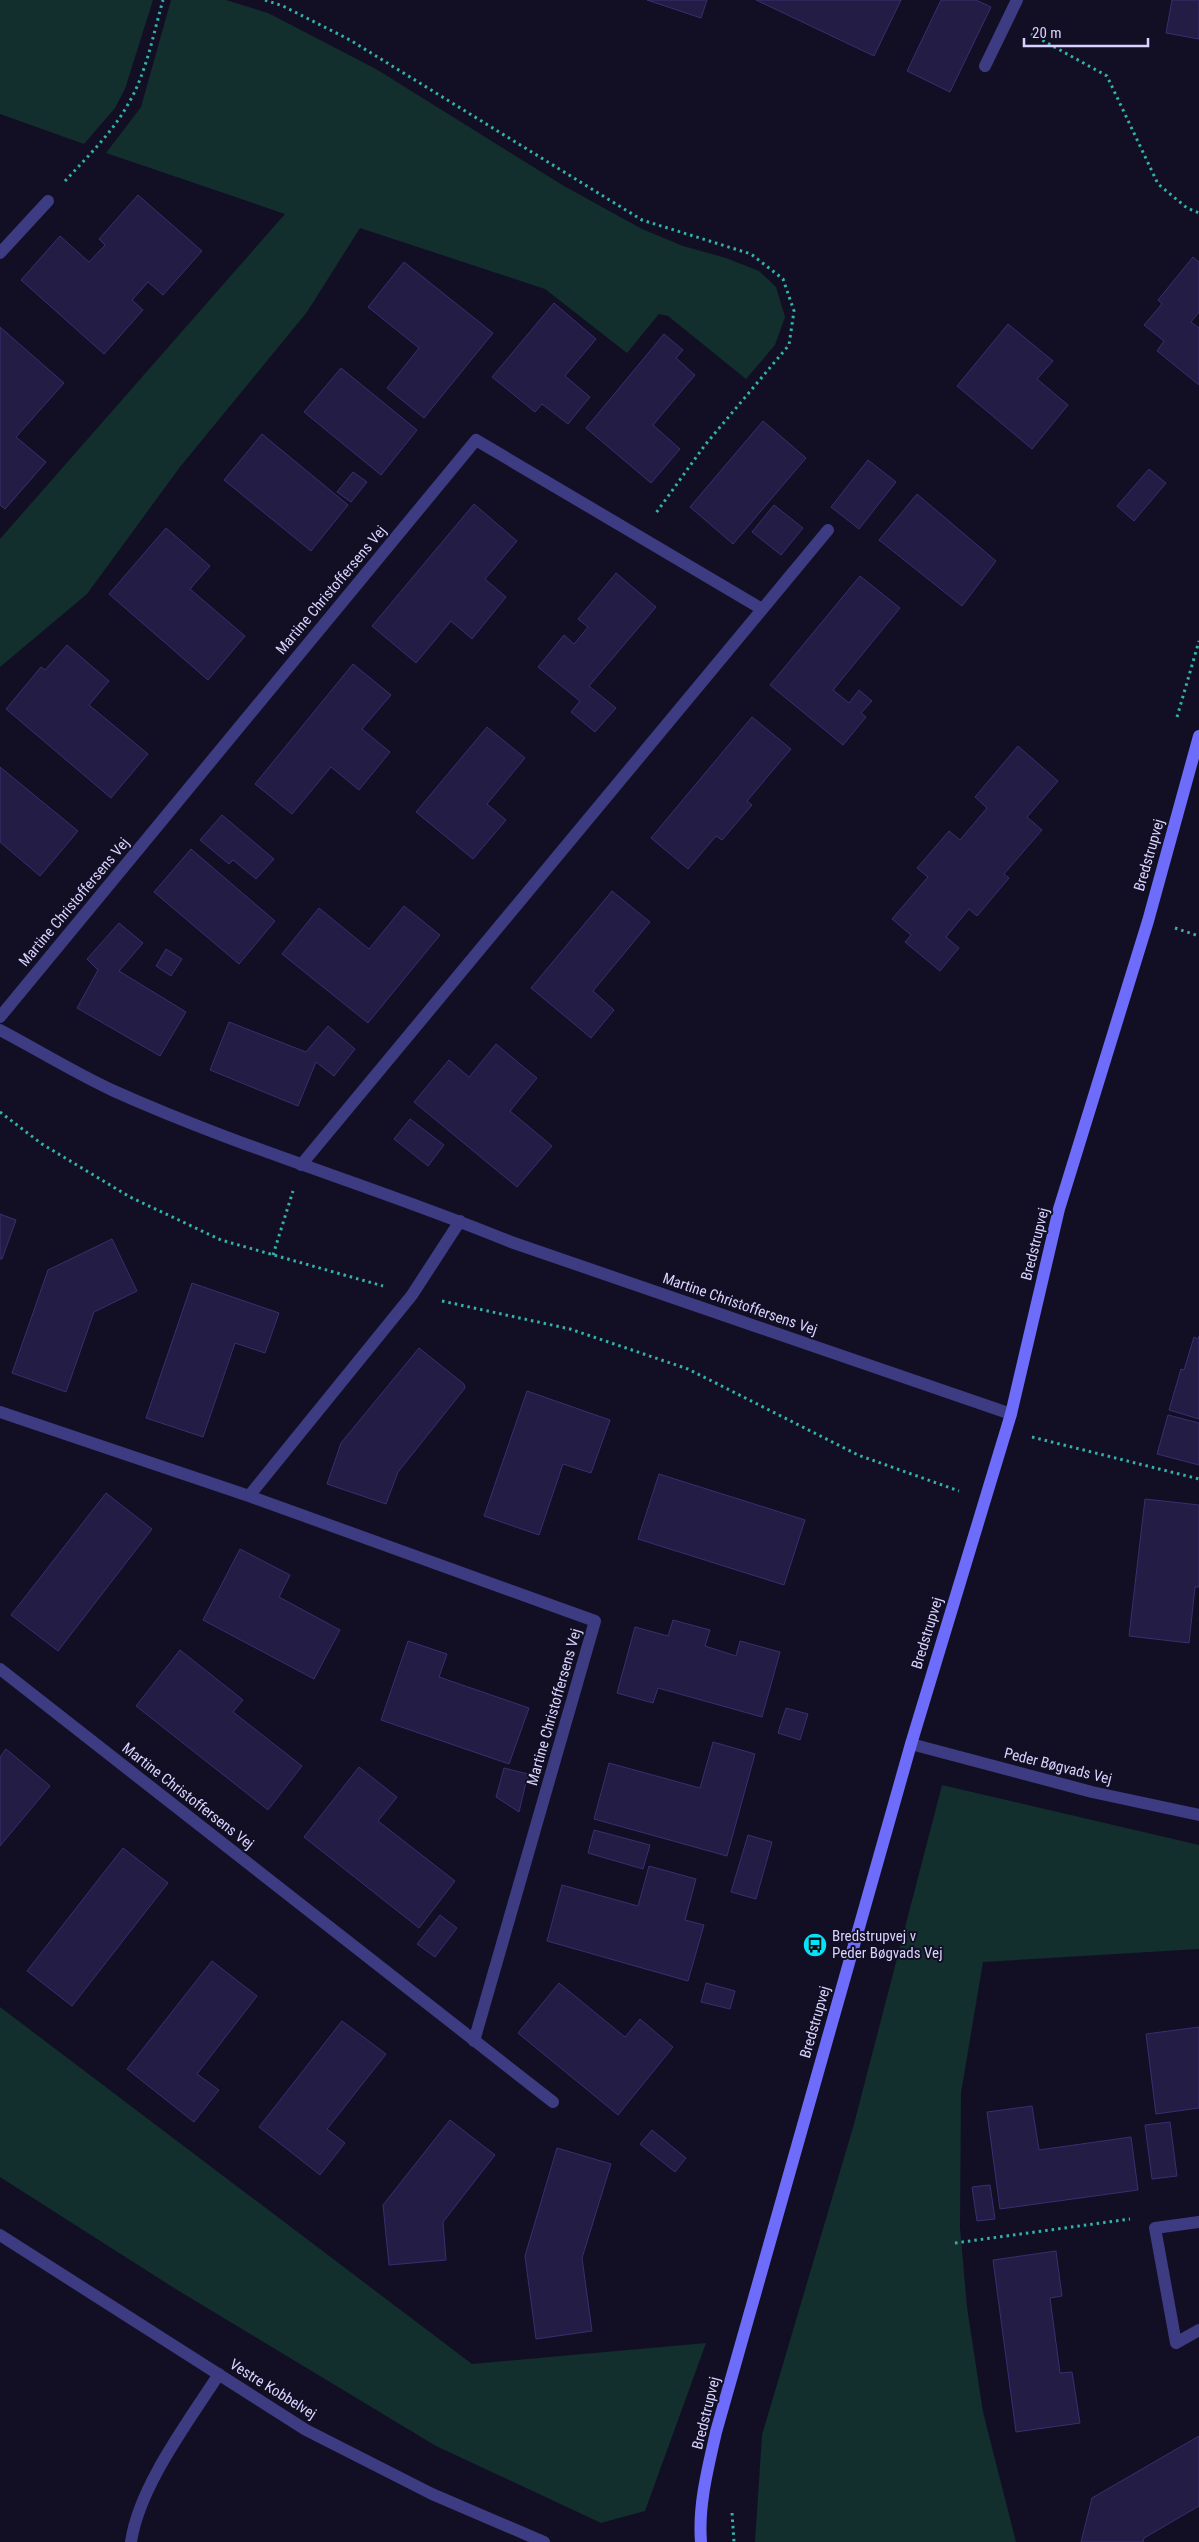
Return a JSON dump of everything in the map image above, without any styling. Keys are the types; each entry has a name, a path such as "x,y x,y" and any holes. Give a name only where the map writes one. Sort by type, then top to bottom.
{"street":[{"path":"985,66 1017,0"},
{"path":"0,253 48,201"},
{"name":"Martine Christoffersens Vej","path":"0,1017 476,440 762,609"},
{"path":"301,1165 828,530"},
{"name":"Bredstrupvej","path":"701,2542 700,2528 705,2482 716,2432 911,1744 1011,1414 1059,1209 1148,921 1199,736"},
{"name":"Martine Christoffersens Vej","path":"0,1030 114,1090 301,1165 460,1221 511,1242 1011,1414"},
{"path":"249,1496 412,1295 460,1221"},
{"name":"Martine Christoffersens Vej","path":"0,1412 249,1496 595,1621 474,2041"},
{"name":"Martine Christoffersens Vej","path":"0,1669 553,2102"},
{"name":"Peder Bøgvads Vej","path":"911,1744 1092,1792 1199,1815"},
{"path":"1199,2222 1155,2228 1176,2343 1199,2330"},
{"name":"Vestre Kobbelvej","path":"0,2235 306,2430 432,2494 544,2542"},
{"path":"131,2542 133,2528 160,2464 219,2374"}],"path":[{"path":"48,201 114,126 128,105 138,81 163,0"},
{"path":"265,0 283,6 350,40 642,220 751,254 783,279 794,311 789,345 705,445 640,536"},
{"path":"1007,20 1107,76 1158,184 1187,208 1199,213"},
{"path":"1169,926 1199,936"},
{"path":"0,1112 42,1144 130,1197 221,1240 412,1295 570,1329 688,1369 858,1455 984,1500"},
{"path":"272,1255 301,1165"},
{"path":"1026,1435 1199,1479"},
{"path":"955,2243 1137,2218 1155,2228"}],"green space":[{"path":"0,0 153,0 125,89 115,108 84,144 0,114"},
{"path":"171,0 226,0 268,13 376,69 564,186 642,229 683,246 726,258 759,271 776,287 785,317 775,345 746,379 668,316 659,314 627,353 545,289 360,228 307,312 180,467 87,594 0,667 0,539 285,214 106,153 141,107"},
{"path":"942,1785 1199,1845 1199,1949 983,1962 961,2093 960,2228 967,2307 983,2412 1016,2542 755,2542 762,2435 854,2124"},
{"path":"0,2007 472,2364 706,2343 645,2511 601,2523 436,2446 174,2288 0,2177"}],"building":[{"path":"647,0 707,0 701,18"},
{"path":"756,0 901,0 874,56"},
{"path":"941,0 976,0 991,7 950,92 907,71"},
{"path":"1172,0 1199,0 1199,39 1166,33"},
{"path":"138,195 202,251 163,295 148,282 132,300 143,310 104,354 21,280 60,236 89,262 105,245 99,239"},
{"path":"1193,257 1199,262 1199,312 1191,322 1199,328 1199,385 1157,351 1164,341 1144,325 1162,304 1158,300"},
{"path":"404,262 493,333 424,418 387,388 419,348 368,307"},
{"path":"554,303 596,339 565,376 590,397 568,424 542,404 535,412 492,377"},
{"path":"1008,324 1053,361 1037,379 1068,405 1032,449 957,386"},
{"path":"0,327 64,383 16,437 46,462 5,509 0,505"},
{"path":"664,334 683,350 676,358 695,375 653,425 680,449 651,483 586,428"},
{"path":"341,368 417,430 381,475 304,412"},
{"path":"763,421 806,458 733,544 690,507"},
{"path":"262,434 348,505 311,551 224,480"},
{"path":"868,460 896,482 859,529 831,507"},
{"path":"1149,469 1166,483 1134,521 1117,506"},
{"path":"353,472 367,482 351,502 337,492"},
{"path":"917,494 996,561 962,606 879,540"},
{"path":"474,504 517,541 485,579 506,597 472,639 451,621 416,663 372,626"},
{"path":"774,505 803,528 781,555 752,532"},
{"path":"166,528 210,566 190,589 245,636 208,680 109,594"},
{"path":"616,573 656,607 589,686 616,708 595,732 571,712 580,701 538,667 564,635 574,644 588,627 578,619"},
{"path":"860,576 900,608 833,690 849,703 859,690 872,701 861,713 866,717 843,745 770,685"},
{"path":"67,645 109,681 89,705 148,754 111,798 6,709 41,667 45,670"},
{"path":"353,664 391,695 362,729 390,752 359,790 331,767 292,814 255,784"},
{"path":"752,717 791,749 747,801 752,805 722,840 716,836 688,869 651,838"},
{"path":"487,727 525,758 487,804 506,820 473,859 416,812"},
{"path":"1018,746 1058,781 1027,817 1042,830 1004,874 1009,878 977,916 969,909 946,937 959,948 940,971 905,942 911,935 892,919 928,877 917,868 949,831 960,840 987,808 975,797"},
{"path":"0,767 78,831 40,876 0,842"},
{"path":"222,815 274,859 256,879 233,860 229,864 200,840"},
{"path":"191,849 275,921 239,964 154,892"},
{"path":"612,891 650,922 593,991 614,1010 591,1038 531,988"},
{"path":"404,906 440,935 368,1023 282,954 319,908 369,949"},
{"path":"119,923 143,943 119,971 186,1012 160,1056 77,1008 98,970 87,959"},
{"path":"166,949 182,959 171,976 156,966"},
{"path":"229,1022 306,1052 328,1026 355,1049 334,1076 316,1062 298,1106 210,1070"},
{"path":"496,1044 537,1078 510,1111 552,1146 517,1187 414,1102 449,1060 469,1077"},
{"path":"410,1119 444,1145 428,1166 394,1139"},
{"path":"0,1214 16,1220 2,1259 0,1259"},
{"path":"112,1239 137,1291 94,1312 66,1392 12,1373 48,1270"},
{"path":"192,1283 279,1313 265,1353 235,1343 203,1437 146,1418"},
{"path":"1199,1336 1199,1419 1169,1410 1181,1369 1184,1370 1194,1337 1198,1339"},
{"path":"419,1348 464,1384 465,1388 398,1472 386,1504 327,1484 341,1443"},
{"path":"527,1391 610,1420 591,1473 563,1464 539,1535 484,1516"},
{"path":"1168,1415 1199,1423 1199,1465 1157,1454"},
{"path":"659,1474 805,1520 784,1585 638,1539"},
{"path":"106,1493 152,1529 58,1651 11,1615"},
{"path":"1145,1499 1199,1505 1199,1587 1195,1587 1189,1643 1129,1636"},
{"path":"240,1549 290,1575 279,1597 340,1630 314,1679 203,1620"},
{"path":"673,1620 710,1630 705,1646 736,1656 740,1641 780,1652 762,1717 658,1688 653,1703 617,1693 635,1627 668,1636"},
{"path":"408,1641 447,1654 439,1677 529,1708 509,1764 381,1720"},
{"path":"180,1650 243,1700 233,1712 302,1766 268,1810 136,1706"},
{"path":"786,1708 808,1714 800,1740 778,1733"},
{"path":"713,1742 755,1754 727,1856 594,1819 609,1763 700,1788"},
{"path":"6,1749 50,1786 0,1846 0,1757"},
{"path":"359,1767 397,1797 378,1821 455,1881 419,1928 304,1837"},
{"path":"504,1768 528,1774 519,1812 496,1797"},
{"path":"594,1830 650,1845 643,1869 588,1853"},
{"path":"748,1835 772,1842 756,1899 731,1892"},
{"path":"123,1848 168,1883 72,2006 27,1971"},
{"path":"649,1866 696,1879 685,1920 704,1925 688,1981 547,1941 562,1885 638,1906"},
{"path":"440,1915 457,1928 435,1957 417,1944"},
{"path":"212,1961 257,1996 197,2074 219,2090 194,2122 127,2069"},
{"path":"559,1983 625,2037 640,2019 673,2047 618,2115 518,2033"},
{"path":"706,1983 735,1991 730,2009 701,2002"},
{"path":"342,2021 386,2054 327,2129 345,2143 320,2175 259,2127"},
{"path":"1199,2027 1199,2108 1156,2114 1146,2034"},
{"path":"1032,2106 1039,2150 1131,2137 1138,2190 1000,2209 987,2112"},
{"path":"450,2120 495,2155 443,2222 446,2260 389,2265 383,2205"},
{"path":"1170,2122 1177,2176 1152,2179 1145,2125"},
{"path":"652,2130 686,2158 675,2172 640,2144"},
{"path":"557,2148 611,2164 582,2258 592,2331 536,2339 525,2256"},
{"path":"990,2185 995,2219 977,2221 972,2187"},
{"path":"1056,2251 1062,2296 1050,2298 1060,2373 1072,2372 1080,2423 1016,2432 993,2260"},
{"path":"1199,2436 1199,2506 1144,2538 1143,2542 1081,2542 1092,2498"}],"place":[{"name":"Bredstrupvej v Peder Bøgvads Vej","path":"815,1945"}]}
